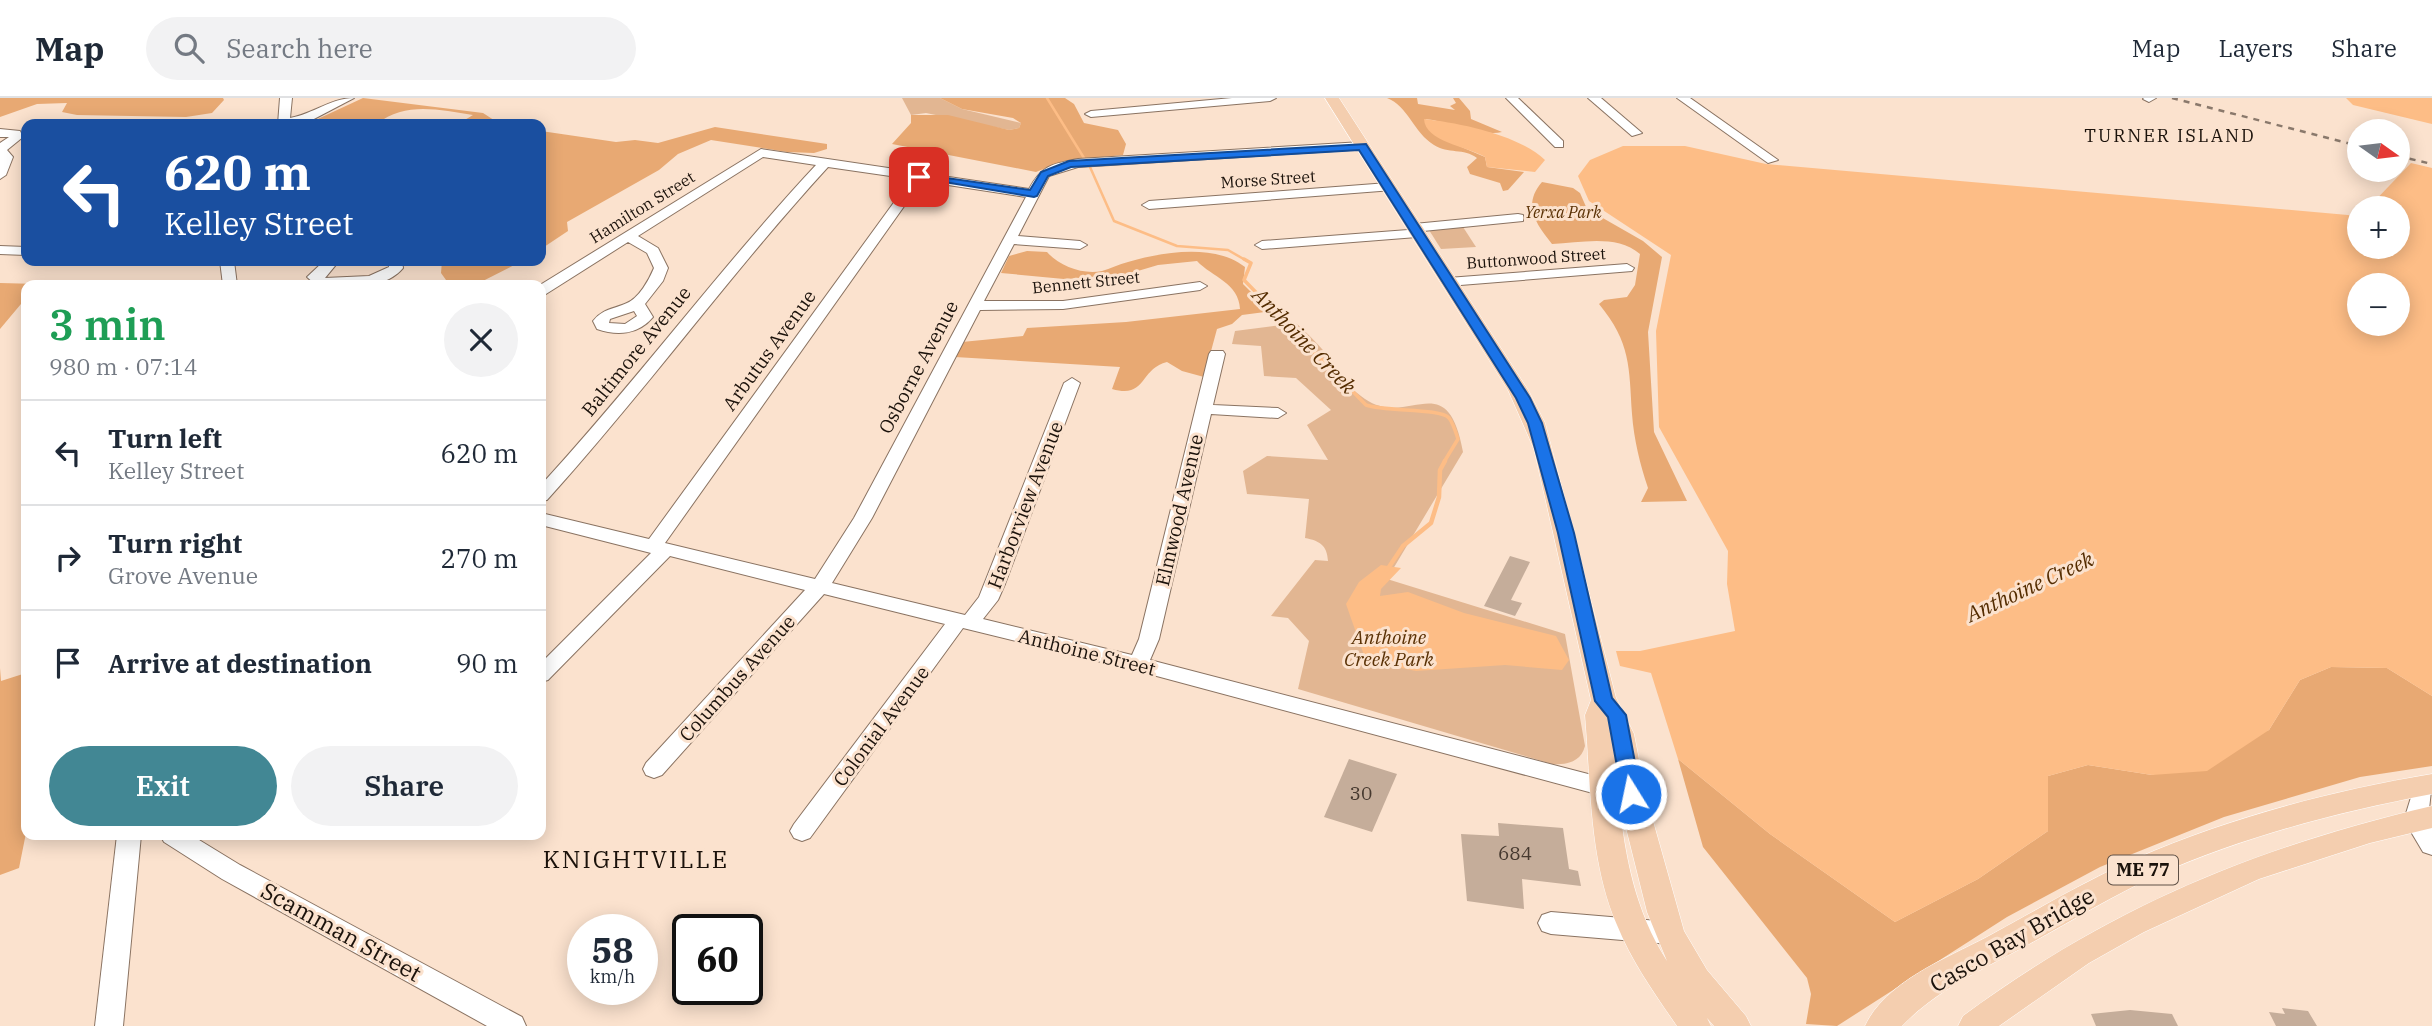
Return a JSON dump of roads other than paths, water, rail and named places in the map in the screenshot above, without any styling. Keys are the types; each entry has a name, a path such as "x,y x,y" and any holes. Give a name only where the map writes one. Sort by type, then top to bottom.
{"main road":[{"path":"1332,98 1523,398 1535,423 1566,533 1604,701 1617,715 1619,791 1614,861 1633,929 1695,1026"},
{"name":"Casco Bay Bridge","path":"1879,1025 1935,980 1962,963 2151,866 2282,820 2342,803 2432,784"},
{"path":"1619,791 1670,933 1693,976 1735,1026"},
{"name":"ME 77","path":"1974,1026 2058,965 2165,906 2280,859 2354,835 2427,828"}],"street":[{"path":"285,119 286,98"},
{"path":"303,119 348,98"},
{"path":"1091,114 1270,98"},
{"path":"1512,98 1559,144"},
{"path":"1594,98 1636,133"},
{"path":"1684,98 1772,160"},
{"path":"0,134 16,134 17,137 0,150 7,157 0,175"},
{"name":"Osborne Avenue","path":"820,586 863,518 1042,177 1053,168 1078,163 1362,146"},
{"name":"Hamilton Street","path":"546,288 761,153 826,162"},
{"path":"826,162 1034,194"},
{"name":"Baltimore Avenue","path":"546,490 590,442 761,231 826,162"},
{"name":"Arbutus Avenue","path":"546,670 659,549 919,177"},
{"name":"Morse Street","path":"1149,205 1388,187"},
{"path":"1262,245 1416,231 1518,218"},
{"path":"627,236 653,251 661,268 653,286 636,304"},
{"path":"1010,240 1080,245"},
{"path":"0,250 21,251"},
{"path":"318,280 314,277 326,266"},
{"path":"369,280 390,274 396,266"},
{"name":"Buttonwood Street","path":"1448,282 1627,268"},
{"name":"Bennett Street","path":"975,306 1075,303 1200,286"},
{"name":"Elmwood Avenue","path":"1138,664 1149,639 1217,354"},
{"name":"Harborview Avenue","path":"964,622 988,600 1072,383"},
{"path":"1204,409 1278,413"},
{"name":"Anthoine Street","path":"546,520 1138,664 1619,791"},
{"name":"Columbus Avenue","path":"654,769 820,586"},
{"name":"Colonial Avenue","path":"802,831 964,622"},
{"path":"2427,828 2420,800 2432,790"},
{"path":"109,1026 128,840"},
{"name":"Scamman Street","path":"180,840 232,872 512,1026"},
{"path":"1551,923 1670,933"}],"water":[{"path":"2346,98 2432,98 2432,124 2353,105"},
{"path":"1424,119 1471,127 1505,137 1534,151 1545,160 1535,172 1487,167 1485,157 1431,133"},
{"path":"1623,146 1685,146 1766,164 2347,215 2347,259 2410,259 2410,196 2379,196 2393,182 2410,182 2411,163 2432,168 2432,696 2387,668 2331,667 2300,680 2269,730 2207,771 2152,775 2088,765 2048,776 2048,831 1978,879 1895,922 1770,834 1678,759 1651,673 1620,666 1616,651 1640,651 1735,631 1727,584 1728,551 1659,427 1656,331 1671,255 1589,201 1578,176 1590,160"},
{"path":"1381,565 1401,568 1381,589 1380,596 1408,592 1464,613 1556,636 1569,660 1562,670 1505,665 1416,671 1366,661 1346,604 1359,582"}],"waterway":[{"name":"Anthoine Creek","path":"1047,98 1084,158"},
{"name":"Anthoine Creek","path":"1090,167 1114,221 1177,246 1228,250 1247,261"},
{"name":"Anthoine Creek","path":"1244,259 1251,263 1244,280 1366,405 1435,413 1449,418 1458,439 1444,462"},
{"name":"Anthoine Creek","path":"1387,570 1403,546 1431,523 1439,497 1440,470 1445,461"}],"railway":[{"path":"2172,98 2347,143"},
{"path":"2410,159 2432,164"}],"district":[{"name":"TURNER ISLAND","path":"2170,136"},
{"name":"KNIGHTVILLE","path":"636,860"}],"park label":[{"name":"Yerxa Park","path":"1563,212"},
{"name":"Anthoine Creek Park","path":"1389,648"}]}
